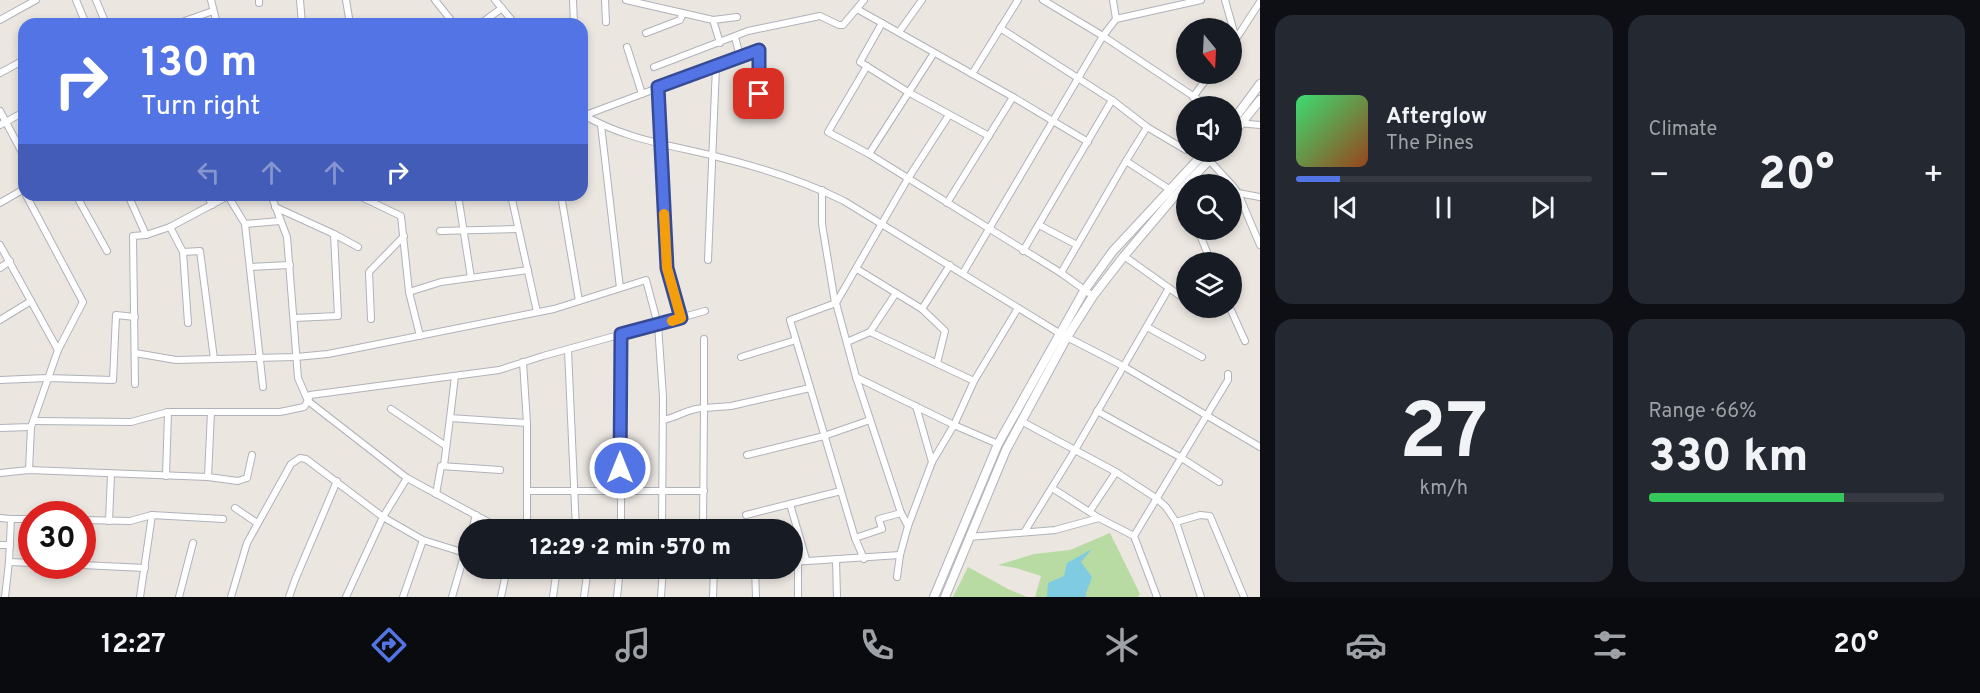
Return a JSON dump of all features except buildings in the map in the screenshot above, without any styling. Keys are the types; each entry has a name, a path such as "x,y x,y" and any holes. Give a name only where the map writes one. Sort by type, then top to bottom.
{"main road":[{"path":"1242,110 1260,84"},
{"path":"1242,115 1260,99"},
{"path":"945,597 993,477 1084,291 1113,251 1169,189 1198,162"},
{"path":"934,597 998,444 1063,335 1124,256 1176,197"}],"street":[{"path":"76,0 84,18"},
{"path":"96,0 104,18"},
{"path":"211,0 215,18"},
{"path":"300,0 302,18"},
{"path":"346,0 349,18"},
{"path":"435,0 449,18"},
{"path":"495,0 510,18"},
{"path":"573,0 574,18"},
{"path":"604,0 606,22"},
{"path":"654,68 748,31 820,16 841,25 864,0"},
{"path":"899,32 922,0"},
{"path":"972,74 1018,0"},
{"path":"1043,0 1103,36 1191,96"},
{"path":"1113,0 1116,19"},
{"path":"963,273 1103,36 1116,19 1201,0"},
{"path":"1225,0 1229,18"},
{"path":"0,20 32,1"},
{"path":"631,1 713,20 737,17"},
{"path":"1242,30 1260,2"},
{"path":"488,18 502,8"},
{"path":"857,9 1088,142"},
{"path":"193,18 213,11"},
{"path":"646,33 680,20 683,13"},
{"path":"713,20 720,43"},
{"path":"882,23 860,62 908,92 989,136"},
{"path":"1000,28 1176,144"},
{"path":"735,37 740,57"},
{"path":"627,47 642,94"},
{"path":"588,113 759,50 759,94"},
{"path":"869,154 934,53"},
{"path":"0,73 18,63"},
{"path":"708,260 716,66"},
{"path":"867,66 828,132 869,154 907,180 1061,273 1093,296"},
{"path":"1193,96 1202,84"},
{"path":"658,87 667,268 681,318"},
{"path":"947,203 1013,97"},
{"path":"1023,251 1112,100"},
{"path":"0,111 3,123 18,147"},
{"path":"3,123 18,115"},
{"path":"864,559 855,538 790,320 836,303 907,180 949,115"},
{"path":"588,118 601,125 661,144 770,170 822,190 1063,335 1123,366 1260,447"},
{"path":"1242,123 1260,125"},
{"path":"601,125 620,288"},
{"path":"1061,273 1147,127"},
{"path":"1126,161 1169,189"},
{"path":"1210,162 1221,174"},
{"path":"822,190 822,224 836,303 856,377 908,526"},
{"path":"0,202 18,194"},
{"path":"1242,194 1260,197"},
{"path":"29,201 83,302 58,350 47,378 33,424 29,470"},
{"path":"79,201 108,251"},
{"path":"131,201 146,235"},
{"path":"210,201 212,205"},
{"path":"135,384 134,236 146,235 170,227 219,201"},
{"path":"231,201 245,224 263,387"},
{"path":"273,201 287,237 298,378 308,401 407,478 483,519"},
{"path":"370,201 401,216 409,292 420,336"},
{"path":"459,201 471,278"},
{"path":"512,201 537,312"},
{"path":"562,201 579,301"},
{"path":"1242,202 1260,245"},
{"path":"275,207 358,247"},
{"path":"245,224 280,221"},
{"path":"1039,225 1077,245"},
{"path":"170,227 183,252 188,323"},
{"path":"440,231 517,229"},
{"path":"294,318 338,316 334,234"},
{"path":"371,319 369,272 404,236"},
{"path":"0,245 58,350"},
{"path":"183,252 200,251 214,358"},
{"path":"1124,256 1176,293"},
{"path":"0,268 9,261"},
{"path":"251,267 290,265"},
{"path":"922,309 950,265"},
{"path":"857,269 922,309 945,331 937,363"},
{"path":"409,292 441,282 528,270"},
{"path":"135,353 176,360 328,354 537,312 646,280 658,325 663,397 662,519"},
{"path":"1025,531 1148,327 1169,288"},
{"path":"847,342 870,332 896,293"},
{"path":"0,320 31,301"},
{"path":"897,577 908,526 932,462 954,425 974,381 1018,308"},
{"path":"0,429 33,424 131,422 168,412 280,412 304,407 310,395 499,370 705,311"},
{"path":"0,380 47,378 113,380 116,315 135,317"},
{"path":"1235,318 1245,341"},
{"path":"1148,327 1202,357"},
{"path":"870,332 974,381"},
{"path":"621,334 621,519"},
{"path":"703,519 704,339"},
{"path":"741,357 796,340"},
{"path":"568,350 576,519"},
{"path":"523,362 527,423 527,519"},
{"path":"1134,536 1228,380 1228,374"},
{"path":"436,494 441,466 444,465 455,376"},
{"path":"856,377 998,444"},
{"path":"663,420 680,416 694,408 731,406 810,388"},
{"path":"916,406 932,462"},
{"path":"391,410 446,446"},
{"path":"1097,411 1180,457 1218,482"},
{"path":"166,476 168,412"},
{"path":"208,477 211,412"},
{"path":"450,418 527,423"},
{"path":"747,455 824,436 870,420"},
{"path":"1022,421 1116,472 1156,498 1176,522 1201,597"},
{"path":"0,473 29,470 244,480 250,473 252,455"},
{"path":"231,597 247,543 291,464 300,458 306,459 337,481 383,517 423,540 458,551"},
{"path":"444,465 500,470"},
{"path":"1090,511 1116,472"},
{"path":"109,521 111,474"},
{"path":"346,597 383,517 407,478"},
{"path":"289,597 337,481"},
{"path":"1052,489 1134,536 1157,597"},
{"path":"527,491 704,491"},
{"path":"746,515 841,491"},
{"path":"790,504 806,559"},
{"path":"235,508 258,523"},
{"path":"855,538 882,529 879,519 902,513"},
{"path":"140,597 152,515"},
{"path":"96,521 130,521 152,515 223,519"},
{"path":"475,519 476,515"},
{"path":"1176,522 1200,515 1210,516 1244,597"},
{"path":"0,518 18,519"},
{"path":"969,537 1055,530 1099,518"},
{"path":"5,597 11,519"},
{"path":"403,597 423,540"},
{"path":"179,597 193,543"},
{"path":"0,546 10,545"},
{"path":"803,560 864,559 900,555"},
{"path":"836,559 837,597"},
{"path":"9,562 18,562"},
{"path":"96,566 145,568"},
{"path":"452,597 458,577"},
{"path":"501,597 505,579"},
{"path":"553,597 555,579"},
{"path":"584,597 586,579"},
{"path":"617,597 619,579"},
{"path":"661,597 662,579"},
{"path":"713,597 714,579"},
{"path":"755,579 756,597"},
{"path":"796,579 798,597"}],"green space":[{"path":"1110,533 1140,594 1138,597 1035,597 1041,576 998,565 1034,554 1070,550"},
{"path":"968,567 1008,589 1027,597 953,597"}],"water":[{"path":"1092,549 1081,562 1092,577 1086,597 1047,597 1048,583 1064,576 1067,563"}],"slow traffic":[{"path":"664,214 667,268 681,318 672,321"}],"route":[{"path":"620,468 621,334 681,318 667,268 658,87 759,50 759,94"}]}
